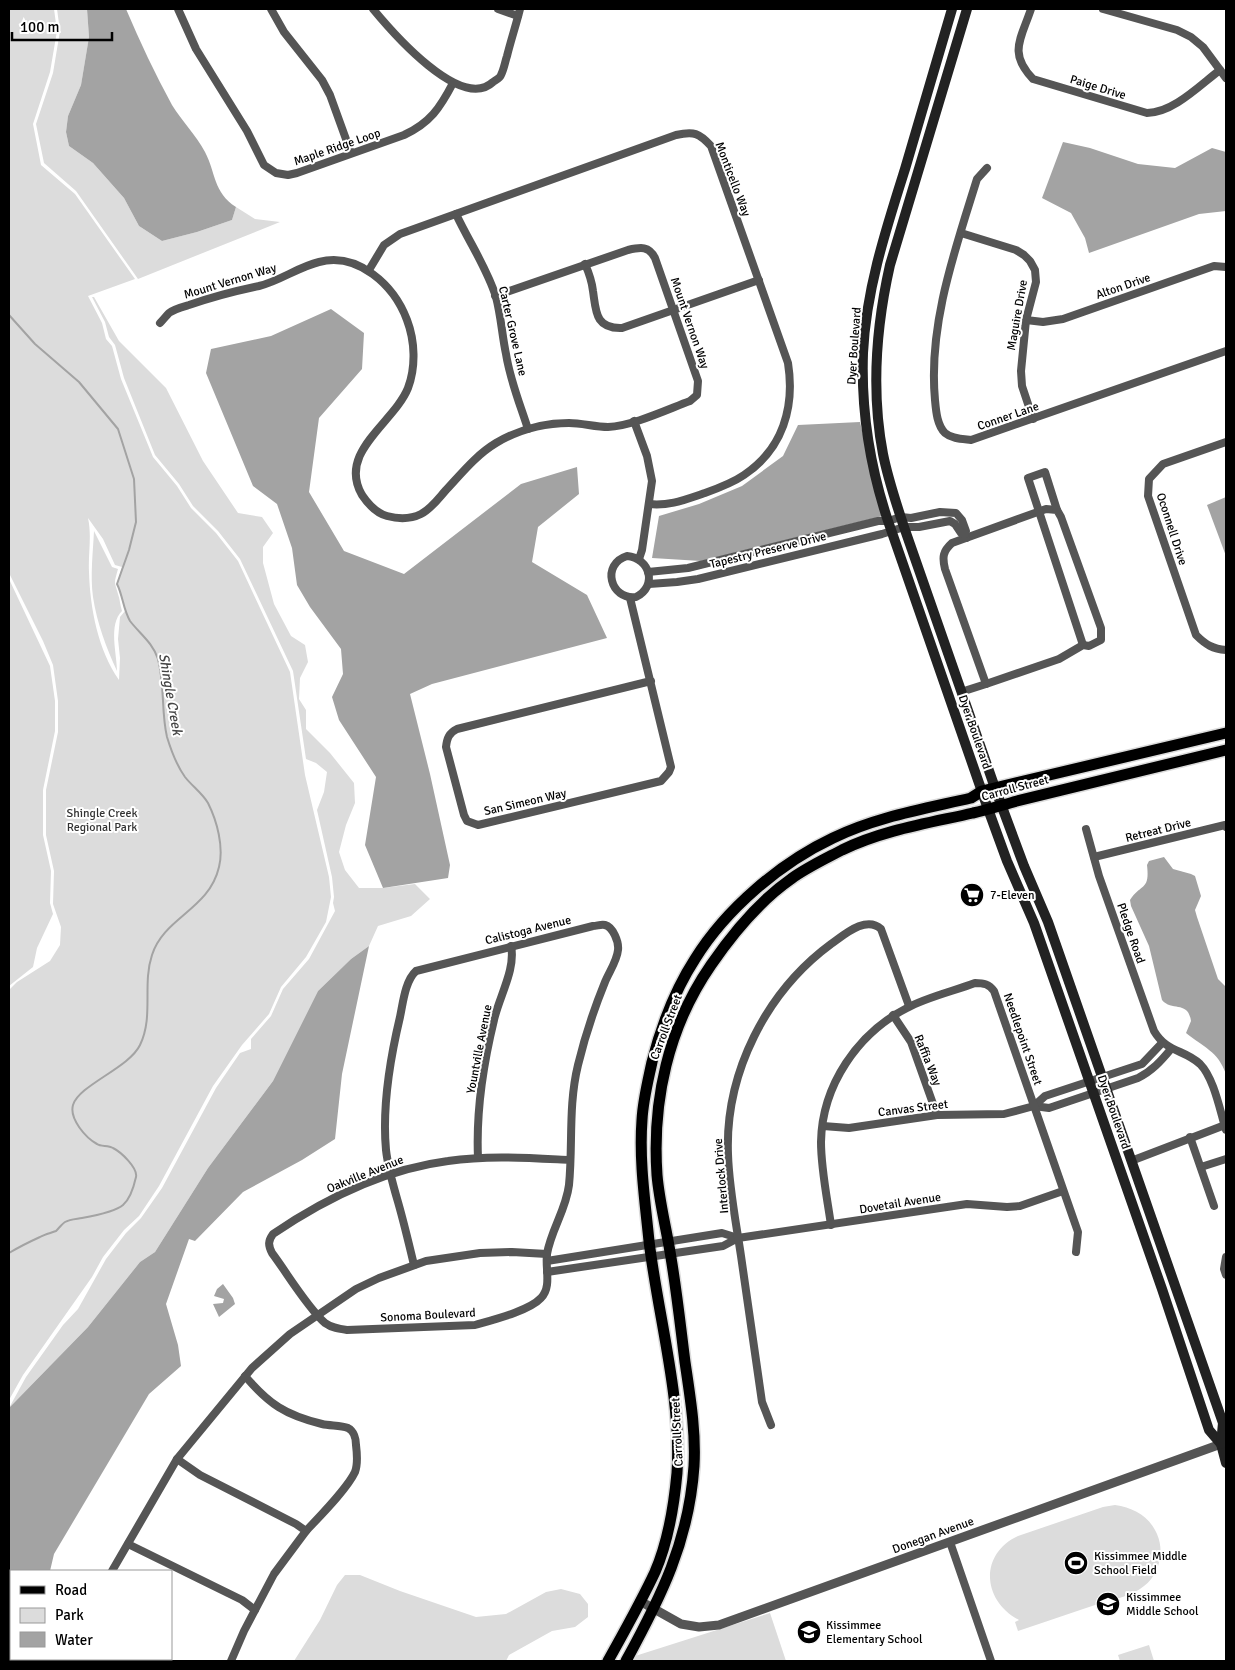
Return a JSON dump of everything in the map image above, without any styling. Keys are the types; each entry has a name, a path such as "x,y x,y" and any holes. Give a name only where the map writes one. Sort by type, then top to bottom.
{"main road":[{"name":"Dyer Boulevard","path":"952,9 877,264 866,324 863,353 865,420 876,483 891,532 988,809 1007,861 1034,923 1094,1093 1209,1430 1221,1444"},
{"name":"Dyer Boulevard","path":"966,9 890,265 884,293 876,354 878,420 882,446 900,516 995,788 1024,866 1048,922 1223,1423 1221,1444 1226,1463"},
{"path":"915,136 921,161"},
{"name":"Carroll Street","path":"608,1661 656,1570 666,1540 677,1472 676,1418 651,1250 641,1162 642,1118 648,1080 667,1016 695,959 742,902 783,868 832,838 860,826 893,816 971,798 982,791 1226,733"},
{"name":"Carroll Street","path":"626,1661 654,1610 668,1578 681,1541 690,1502 694,1463 692,1418 670,1254 657,1178 656,1134 658,1102 664,1071 675,1035 702,978 726,943 748,916 790,879 844,849 894,831 1226,750"},
{"path":"783,868 790,879"}],"street":[{"name":"Maple Ridge Loop","path":"178,9 196,49 247,131 264,165 276,173 288,175 418,129 431,118 442,104 453,82"},
{"path":"271,9 284,32 326,88 351,153"},
{"path":"374,9 393,34 419,58 453,82 480,90 488,87 501,75 519,12 498,9"},
{"name":"Paige Drive","path":"1031,9 1018,48 1018,58 1024,69 1033,79 1147,113 1156,113 1169,108 1220,70"},
{"path":"1103,9 1177,30 1191,37 1203,47 1226,78"},
{"name":"Monticello Way","path":"369,270 384,245 392,238 676,135 690,132 702,136 711,146 788,363 791,381 790,400 786,418 776,442 762,460 744,475 725,486 672,504 649,504"},
{"name":"Conner Lane","path":"987,168 977,179 943,298 937,332 934,386 937,418 945,433 958,439 971,440 1033,420 1226,351"},
{"name":"Carter Grove Lane","path":"456,214 477,254 495,296 501,320 505,354 528,429"},
{"name":"Maguire Drive","path":"961,233 1016,250 1030,260 1035,270 1036,282 1026,320 1020,371 1022,386 1033,420"},
{"name":"Mount Vernon Way","path":"160,323 170,312 175,310 221,294 270,283 317,262 339,260 369,270 390,292 405,316 410,329 414,360 408,388 400,404 362,449 356,465 359,489 365,500 374,510 387,516 404,518 420,514 431,507 480,455 495,444 528,429 569,423 608,427 625,424 690,402 697,395 698,381 656,258 647,248 639,247 628,250 495,296"},
{"path":"586,264 598,318 612,328 622,328 759,280"},
{"name":"Alton Drive","path":"1026,320 1042,322 1063,319 1214,266 1226,267"},
{"path":"634,421 650,467 652,482 639,559"},
{"name":"Oconnell Drive","path":"1226,442 1163,464 1149,480 1148,496 1196,635 1206,645 1215,649 1226,650"},
{"path":"962,692 1059,659 1083,645 1089,646 1101,640 1101,628 1057,510 1045,472 1028,478 1083,645"},
{"path":"986,684 945,569 942,558 945,550 952,543 966,536 1046,509 1057,510"},
{"path":"900,516 911,518 940,512 956,513 962,520 966,536"},
{"name":"Tapestry Preserve Drive","path":"648,572 688,568 888,521 900,516"},
{"name":"Tapestry Preserve Drive","path":"649,584 691,580 823,549 904,527 919,527 950,521 966,536"},
{"path":"820,536 823,549"},
{"path":"627,556 639,559 648,572 649,584 642,594 630,598 624,596 614,587 612,581 613,567 621,558 627,556"},
{"path":"732,557 734,570"},
{"name":"San Simeon Way","path":"630,598 651,681 671,767 665,778 661,781 478,825 467,821 446,747 447,738 452,732 457,729 651,681"},
{"name":"Retreat Drive","path":"1094,857 1225,825 1226,827"},
{"name":"Pledge Road","path":"1086,828 1126,955 1154,1031 1162,1043 1194,1059 1205,1070 1210,1079 1226,1128"},
{"name":"Interlock Drive","path":"771,1425 762,1402 738,1238 728,1153 731,1106 737,1082 755,1033 775,1001 823,950 862,925 872,924 881,929 884,934 909,1006"},
{"name":"Calistoga Avenue","path":"414,1265 390,1174 386,1151 387,1101 398,1026 411,975 424,968 593,926 606,925 611,929 615,937 618,949 616,959 587,1030 577,1067 571,1111 568,1186 565,1204 554,1228 547,1258"},
{"name":"Yountville Avenue","path":"478,1158 477,1138 486,1057 494,1018 512,963 511,946"},
{"name":"Needlepoint Street","path":"831,1225 822,1157 823,1126 833,1087 844,1065 866,1037 878,1026 909,1006 982,983 991,986 994,991 1078,1232 1076,1252"},
{"name":"Raffia Way","path":"893,1016 911,1042 937,1115"},
{"path":"1089,1081 1142,1064 1162,1043"},
{"path":"1094,1093 1148,1073 1171,1049"},
{"name":"Canvas Street","path":"1034,1106 1045,1096 1089,1081"},
{"name":"Canvas Street","path":"823,1126 849,1128 937,1115 1004,1114 1034,1106 1049,1108 1094,1093"},
{"path":"1131,1161 1190,1138 1226,1128"},
{"path":"1190,1138 1214,1206"},
{"name":"Oakville Avenue","path":"318,1314 272,1253 269,1246 269,1240 273,1234 316,1207 390,1174 426,1164 478,1158 570,1160"},
{"path":"1201,1167 1226,1159"},
{"name":"Dovetail Avenue","path":"670,1254 724,1246 738,1238 967,1204 1020,1206 1063,1191"},
{"name":"Dovetail Avenue","path":"668,1242 722,1233 738,1238"},
{"path":"547,1272 651,1250 668,1242"},
{"path":"113,1570 177,1459 245,1376 290,1334 356,1289 414,1265 451,1256 512,1252 547,1258 651,1250 670,1254"},
{"path":"1226,1257 1224,1269 1226,1275"},
{"name":"Sonoma Boulevard","path":"318,1314 326,1323 334,1328 347,1330 475,1325 516,1312 542,1298 547,1289 547,1258"},
{"path":"231,1661 274,1574 306,1531 339,1494 356,1471 354,1433 349,1428 299,1418 281,1409 262,1395 245,1376"},
{"name":"Donegan Avenue","path":"640,1602 681,1624 699,1627 719,1625 1221,1444"},
{"path":"177,1459 200,1475 296,1524 306,1531"},
{"path":"950,1542 992,1661"},
{"path":"128,1544 242,1600 255,1610"}],"green space":[{"name":"Shingle Creek Regional Park","path":"9,9 54,9 57,31 50,72 33,124 41,165 75,194 135,279 88,296 102,323 106,339 112,346 121,379 153,457 177,486 191,508 216,533 238,561 290,672 305,775 329,877 331,897 326,922 306,957 281,987 269,1014 242,1045 213,1086 159,1186 139,1216 124,1230 103,1257 92,1277 23,1375 9,1400 9,990 17,982 50,961 60,945 61,927 53,904 54,871 46,835 46,790 58,732 58,701 53,665 9,573","holes":["88,518 103,539 115,565 122,567 117,584 125,611 120,617 118,639 120,658 119,680 106,656 93,614 90,586 90,532"]},
{"path":"57,9 87,9 89,37 81,85 68,116 66,132 69,146 93,163 124,198 139,226 162,241 232,220 236,207 255,219 280,222 138,279 76,191 44,163 36,124 53,73 60,31"},
{"path":"92,297 94,297 119,341 166,388 203,461 238,513 262,517 273,533 263,547 263,563 274,604 291,636 305,645 308,662 300,678 299,699 306,710 306,729 330,753 354,783 355,803 346,825 339,852 345,870 359,888 383,888 415,884 430,899 411,916 378,926 369,946 351,959 318,991 273,1081 208,1168 155,1252 140,1262 88,1327 9,1408 26,1377 63,1325 78,1309 106,1259 126,1233 141,1218 162,1188 216,1088 240,1053 251,1049 251,1039 271,1016 283,989 309,959 335,911 332,877 317,810 324,792 327,772 316,763 306,759 293,671 240,559 218,531 193,506 179,484 155,455 124,378 115,345 109,337 105,322"},
{"path":"94,531 112,567 118,569 115,584 122,611 115,624 114,631 117,671 102,635 93,597"},
{"path":"9,579 50,666 55,701 55,731 43,790 43,835 51,871 50,903 53,914 37,948 33,967 9,986"},
{"name":"Kissimmee Middle School Field","path":"1115,1505 1135,1511 1150,1522 1154,1528 1159,1541 1160,1555 1157,1569 1153,1576 1139,1589 1129,1595 1018,1631 1015,1622 1019,1620 1007,1612 992,1590 990,1578 991,1565 996,1554 1005,1544 1018,1536 1103,1507"},
{"path":"345,1575 360,1575 476,1617 506,1614 546,1592 561,1589 580,1594 588,1604 588,1617 575,1627 552,1631 509,1655 506,1661 294,1661 320,1620 337,1585"},
{"path":"770,1613 786,1661 630,1661 632,1657"},
{"path":"1149,1645 1154,1661 1120,1661 1118,1655"}],"water":[{"path":"87,9 126,9 172,105 205,152 219,189 236,207 232,220 162,241 139,226 124,198 93,163 69,146 66,132 68,116 81,85 89,37"},
{"path":"1063,142 1090,148 1138,164 1175,168 1212,148 1226,152 1226,211 1199,214 1089,253 1085,238 1071,213 1042,198"},
{"path":"331,309 364,333 362,369 319,418 309,492 344,551 404,574 521,484 577,467 579,494 538,527 532,562 587,595 607,638 432,684 410,694 450,865 448,878 383,888 365,845 376,777 339,720 332,697 343,674 341,649 310,607 297,585 292,548 277,504 253,486 206,373 211,349 271,336"},
{"path":"860,422 883,516 701,561 652,558 659,516 699,504 742,486 783,456 798,425"},
{"path":"1226,497 1226,556 1207,505"},
{"path":"1164,857 1173,869 1195,876 1201,896 1195,910 1218,979 1226,987 1226,1074 1219,1060 1186,1033 1191,1021 1187,1011 1162,1000 1149,946 1131,906 1130,900 1146,883 1149,861"},
{"path":"369,946 342,1074 335,1139 302,1160 243,1192 195,1241 189,1239 166,1304 178,1345 181,1366 149,1394 54,1554 50,1570 10,1570 10,1660 31,1661 9,1661 9,1408 88,1327 140,1262 155,1252 208,1168 273,1081 318,991 351,959"},
{"path":"223,1284 235,1304 219,1317 213,1304 223,1303 224,1299 214,1296 217,1289"}],"waterway":[{"name":"Shingle Creek","path":"9,315 35,344 79,382 118,429 134,479 136,522 129,550 117,584 130,621 150,643 156,653 162,679 167,737 174,758 182,773 208,803 217,826 221,851 219,867 214,882 197,904 166,931 152,955 149,966 146,1023 140,1045 126,1061 84,1090 73,1105 72,1110 79,1128 99,1145 116,1150 132,1165 136,1177 130,1196 123,1205 115,1210 67,1221 56,1231 9,1253"}],"place":[{"name":"7-Eleven","path":"972,895"},
{"name":"Kissimmee Middle School Field","path":"1076,1563"},
{"name":"Kissimmee Middle School","path":"1108,1604"},
{"name":"Kissimmee Elementary School","path":"809,1632"}]}
